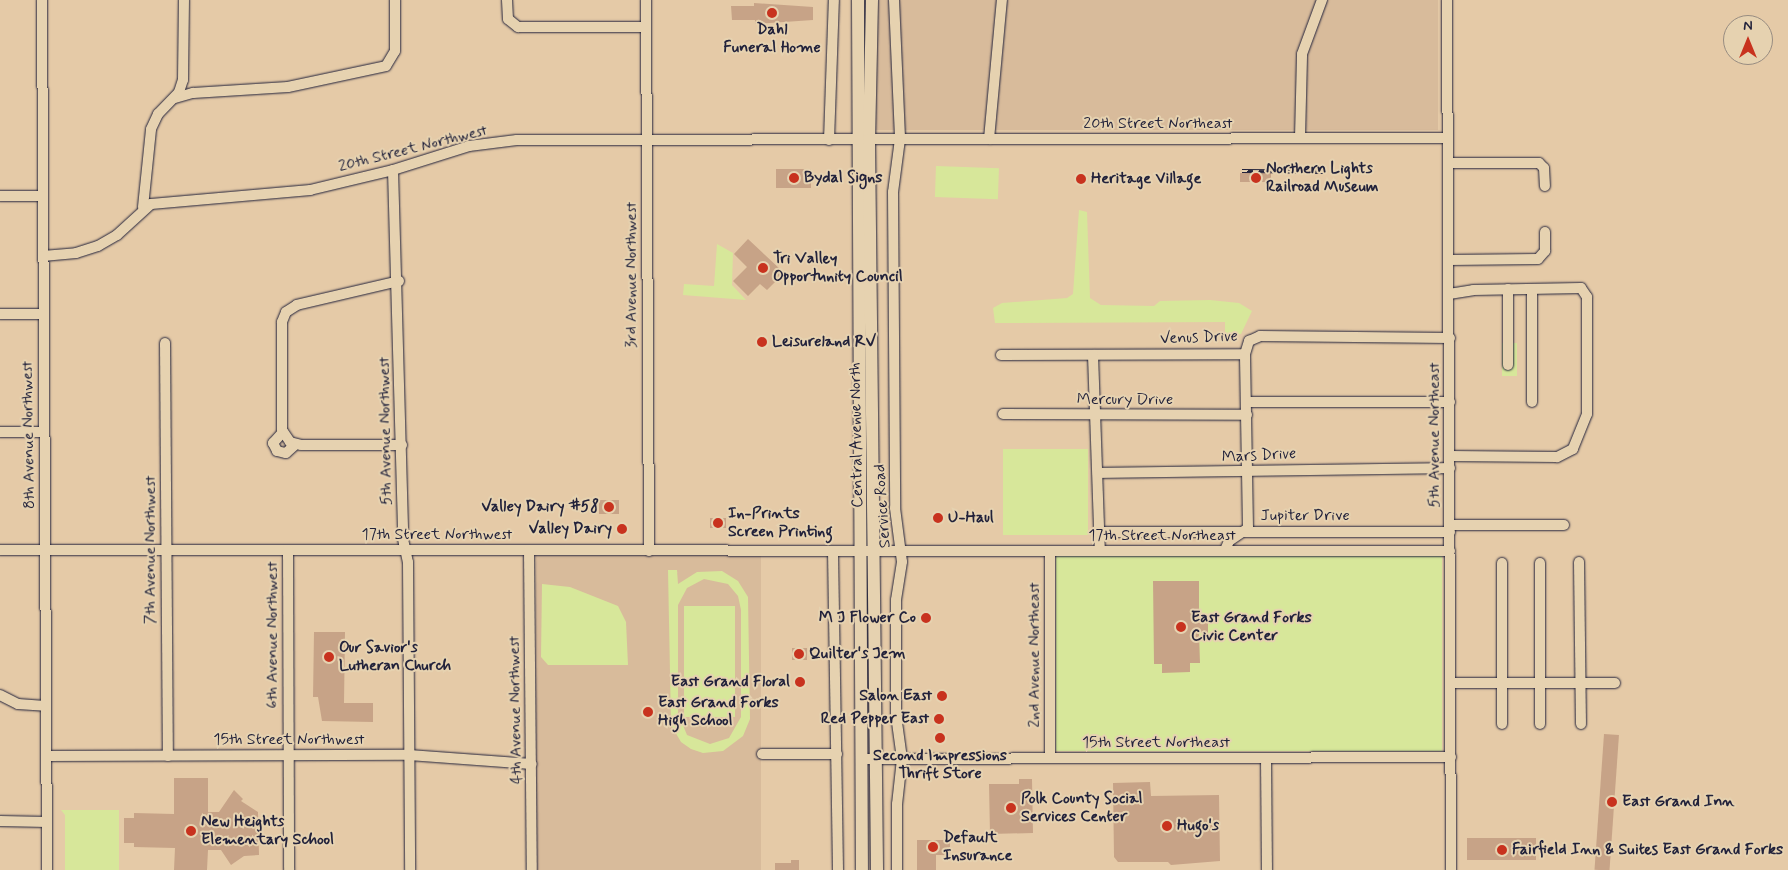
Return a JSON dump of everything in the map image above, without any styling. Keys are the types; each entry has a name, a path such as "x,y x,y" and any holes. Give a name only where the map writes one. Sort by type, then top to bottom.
{"main road":[{"name":"Central Avenue North","path":"858,0 875,551 877,870"},
{"name":"Central Avenue North","path":"862,870 860,551 863,140 872,0"}],"street":[{"name":"8th Avenue Northwest","path":"42,0 42,314 47,870"},
{"path":"42,256 76,253 98,246 117,235 143,207 151,129 158,114 175,98 184,73 184,0"},
{"path":"175,98 193,93 288,88 382,67 392,61 395,0"},
{"path":"508,0 508,19 518,27 646,27"},
{"name":"3rd Avenue Northwest","path":"646,0 648,551"},
{"path":"829,140 834,82 834,0"},
{"name":"Service Road","path":"894,0 900,139 893,192 895,508 902,551 896,600 896,715 902,759 897,804 897,870"},
{"path":"990,139 1002,0"},
{"path":"1300,138 1302,54 1322,0"},
{"name":"5th Avenue Northeast","path":"1447,0 1452,870"},
{"name":"20th Street Northeast","path":"863,140 1448,138"},
{"name":"20th Street Northwest","path":"143,207 280,194 393,170 470,146 517,140 863,140"},
{"path":"1448,163 1539,163 1544,168 1545,186"},
{"name":"5th Avenue Northwest","path":"393,170 399,281 410,870"},
{"path":"0,196 42,196"},
{"path":"1449,260 1538,259 1545,251 1545,232"},
{"path":"296,444 286,453 277,451 273,443 283,432 282,322 286,312 297,305 399,281"},
{"path":"1449,294 1508,289 1581,288 1586,292 1587,414 1573,449 1557,457 1450,456"},
{"path":"1508,289 1508,365"},
{"path":"1532,289 1532,402"},
{"path":"0,314 42,314"},
{"name":"Venus Drive","path":"1001,355 1245,354 1248,341 1260,336 1450,338"},
{"name":"7th Avenue Northwest","path":"165,343 168,756"},
{"path":"1225,550 1232,538 1247,531 1245,354"},
{"path":"1093,356 1093,415 1099,473 1100,551"},
{"path":"1247,402 1450,402"},
{"name":"Mercury Drive","path":"1004,414 1246,415"},
{"path":"0,432 43,432"},
{"path":"283,432 296,444 402,445"},
{"name":"Mars Drive","path":"1099,473 1450,468"},
{"name":"Jupiter Drive","path":"1099,532 1564,525"},
{"name":"17th Street Northwest","path":"0,550 875,551"},
{"name":"6th Avenue Northwest","path":"288,550 289,870"},
{"name":"4th Avenue Northwest","path":"529,550 532,870"},
{"path":"833,551 838,870"},
{"name":"17th Street Northeast","path":"875,551 1450,551"},
{"name":"2nd Avenue Northeast","path":"1050,552 1050,758"},
{"path":"1579,562 1581,724"},
{"path":"1502,563 1502,724"},
{"path":"1540,563 1540,724"},
{"path":"1451,683 1615,683"},
{"path":"0,696 18,704 45,706"},
{"path":"762,754 837,754"},
{"name":"15th Street Northwest","path":"46,756 409,755 532,764"},
{"name":"15th Street Northeast","path":"861,759 1451,757"},
{"path":"1266,758 1267,870"},
{"path":"0,821 47,822"}],"shaded area":[{"path":"874,0 1438,0 1438,130 874,130"},
{"name":"East Grand Forks High School","path":"536,553 761,553 761,870 536,870"}],"green space":[{"path":"936,166 999,168 998,199 935,197"},
{"path":"1079,210 1087,212 1090,298 1101,305 1154,306 1160,301 1210,300 1239,303 1252,311 1241,334 1225,335 1225,322 995,323 993,308 1002,303 1067,298 1073,294"},
{"path":"717,244 733,253 732,285 746,300 683,295 684,284 714,286"},
{"path":"1502,343 1517,343 1517,376 1502,376"},
{"path":"1003,449 1088,449 1088,535 1003,535"},
{"path":"1056,556 1442,556 1442,751 1056,751"},
{"path":"668,570 677,570 678,584 697,572 722,571 738,581 748,597 750,719 743,736 723,751 703,753 691,749 681,742 671,725","holes":["704,579 728,584 738,596 741,610 741,717 729,738 710,744 687,735 678,713 678,605 687,588"]},
{"path":"542,584 570,587 618,606 626,622 628,665 548,665 541,657"},
{"path":"684,606 735,606 735,717 684,717"},
{"path":"61,810 119,810 119,870 65,870 65,815"}],"building":[{"name":"Dahl Funeral Home","path":"754,3 813,7 813,20 755,24 755,20 732,20 731,6 754,6"},
{"name":"Bydal Signs","path":"776,169 811,169 811,188 776,188"},
{"name":"Northern Lights Railroad Museum","path":"1240,173 1271,173 1271,182 1240,182"},
{"name":"Tri Valley Opportunity Council","path":"748,239 781,270 781,276 767,290 760,284 748,296 733,281 747,267 734,254"},
{"name":"Valley Dairy #58","path":"599,500 619,500 619,514 599,514"},
{"name":"In-Prints Screen Printing","path":"710,518 726,518 726,528 710,528"},
{"name":"East Grand Forks Civic Center","path":"1153,581 1199,581 1199,622 1208,622 1208,633 1199,633 1200,663 1190,663 1190,672 1162,673 1162,664 1154,664"},
{"name":"Our Savior's Lutheran Church","path":"314,632 345,632 344,703 373,703 373,722 322,721 318,697 313,697"},
{"name":"Quilter's Jem","path":"792,648 807,648 807,660 792,660"},
{"name":"East Grand Inn","path":"1604,734 1619,735 1610,870 1595,870"},
{"name":"New Heights Elementary School","path":"174,778 208,778 208,812 219,812 234,790 243,799 241,801 258,812 259,855 244,856 231,865 221,850 208,850 207,870 174,870 175,848 134,847 134,843 124,843 124,818 134,818 134,813 174,814"},
{"name":"Polk County Social Services Center","path":"1019,779 1032,779 1033,833 990,834 989,784 1019,784"},
{"name":"Hugo's","path":"1150,782 1151,796 1219,795 1220,861 1171,865 1168,862 1118,862 1114,857 1113,783"},
{"name":"Fairfield Inn & Suites East Grand Forks","path":"1467,838 1536,838 1536,860 1467,860"},
{"name":"Default Insurance","path":"917,840 950,840 950,855 936,855 936,870 917,870"},
{"path":"791,860 799,860 799,870 775,870 775,863 791,863"}],"railway":[{"path":"1242,171 1323,172"}],"place":[{"name":"Dahl Funeral Home","path":"772,13"},
{"name":"Bydal Signs","path":"794,178"},
{"name":"Northern Lights Railroad Museum","path":"1256,178"},
{"name":"Heritage Village","path":"1081,179"},
{"name":"Tri Valley Opportunity Council","path":"763,268"},
{"name":"Leisureland RV","path":"762,342"},
{"name":"Valley Dairy #58","path":"609,507"},
{"name":"U-Haul","path":"938,518"},
{"name":"In-Prints Screen Printing","path":"718,523"},
{"name":"Valley Dairy","path":"622,529"},
{"name":"M J Flower Co","path":"926,618"},
{"name":"East Grand Forks Civic Center","path":"1181,627"},
{"name":"Quilter's Jem","path":"799,654"},
{"name":"Our Savior's Lutheran Church","path":"329,657"},
{"name":"East Grand Floral","path":"800,682"},
{"name":"Salon East","path":"942,696"},
{"name":"East Grand Forks High School","path":"648,712"},
{"name":"Red Pepper East","path":"939,719"},
{"name":"Second Impressions Thrift Store","path":"940,738"},
{"name":"East Grand Inn","path":"1612,802"},
{"name":"Polk County Social Services Center","path":"1011,808"},
{"name":"Hugo's","path":"1167,826"},
{"name":"New Heights Elementary School","path":"191,831"},
{"name":"Default Insurance","path":"933,847"},
{"name":"Fairfield Inn & Suites East Grand Forks","path":"1502,850"}]}
